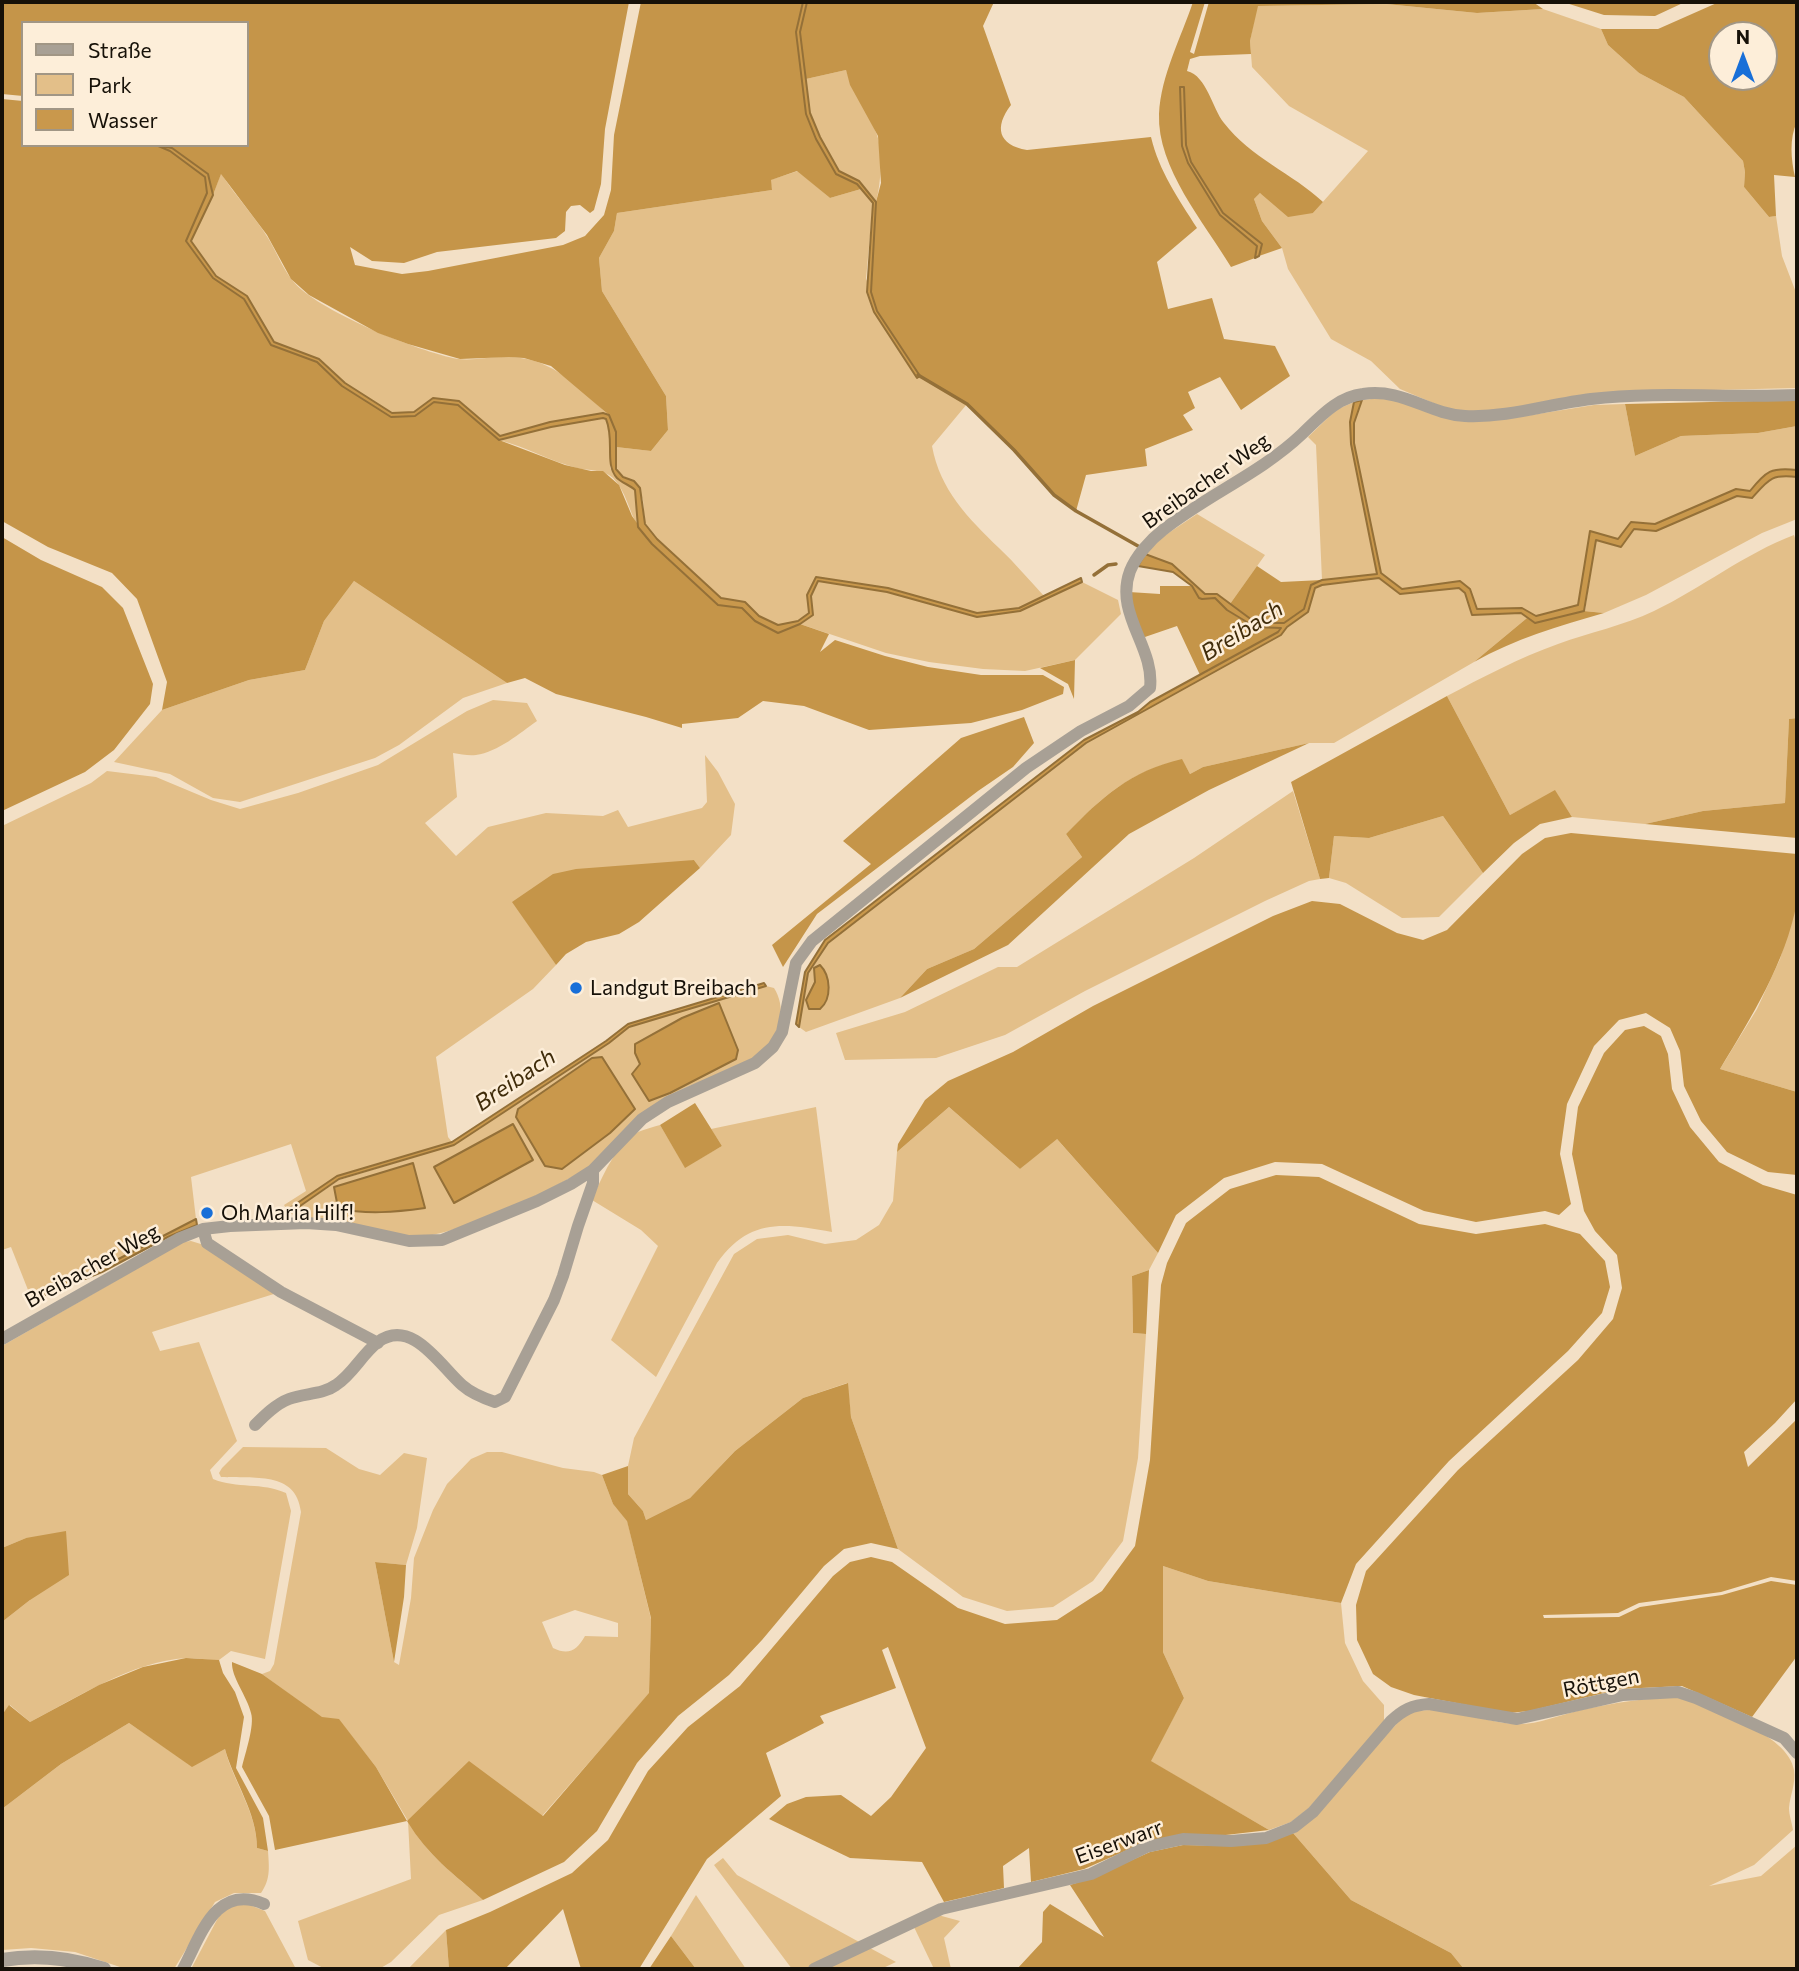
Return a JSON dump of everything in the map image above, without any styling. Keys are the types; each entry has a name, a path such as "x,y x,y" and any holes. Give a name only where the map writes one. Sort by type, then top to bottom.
{"street":[{"name":"Breibacher Weg","path":"2,1339 169,1244 203,1229 321,1223 391,1238 427,1242 459,1234 537,1201 593,1170 642,1119 668,1102 755,1063 774,1048 782,1032 796,963 812,941 1026,768 1081,730 1110,717 1141,697 1150,688 1149,667 1128,611 1125,590 1131,568 1142,551 1161,531 1279,454 1325,411 1342,400 1361,394 1399,395 1443,412 1464,416 1499,415 1592,399 1797,395"},
{"path":"255,1425 270,1410 289,1399 328,1390 337,1385 377,1343 397,1337 415,1340 429,1350 463,1386 495,1402 505,1397 554,1300 593,1183 593,1170"},
{"path":"203,1229 207,1243 271,1285 377,1343"},
{"name":"Röttgen","path":"1400,1712 1414,1705 1429,1704 1517,1719 1623,1695 1678,1692 1784,1738 1797,1753"},
{"name":"Eiserwarr","path":"814,1969 941,1909 1091,1874 1146,1847 1183,1839 1231,1841 1266,1838 1294,1827 1312,1812 1400,1712"},
{"path":"183,1969 221,1905 230,1900 244,1898 264,1904"},
{"path":"2,1960 44,1957 104,1969"}],"green space":[{"path":"1386,4 1477,13 1543,9 1601,29 1608,45 1639,73 1684,97 1743,161 1744,187 1769,217 1776,216 1782,256 1797,295 1797,388 1631,392 1499,411 1462,411 1445,408 1400,389 1371,361 1331,339 1288,269 1282,248 1262,221 1254,199 1260,193 1313,213 1368,151 1289,106 1252,67 1250,41 1257,6"},
{"path":"846,70 879,142 881,168 876,202 859,181 839,171 810,113 806,79"},
{"path":"798,171 830,198 861,189 873,203 866,279 917,378 920,376 967,404 932,446 941,476 966,514 1044,596 1019,608 977,613 888,588 816,577 807,595 809,613 798,621 778,625 759,616 745,602 721,598 657,539 645,524 643,500 634,481 623,476 618,469 616,447 651,451 668,430 666,396 602,291 599,258 614,231 617,213 772,190 770,180"},
{"path":"221,173 263,230 292,280 322,304 394,339 441,355 458,359 511,357 541,363 576,385 609,415 603,413 550,422 500,436 459,401 433,398 414,412 392,413 345,383 319,359 273,342 247,296 216,276 191,241"},
{"path":"1381,398 1500,420 1594,405 1625,404 1635,456 1681,436 1758,433 1797,426 1797,470 1775,470 1760,479 1750,491 1736,489 1655,524 1631,522 1618,539 1590,531 1578,605 1536,616 1522,608 1476,609 1470,589 1460,581 1402,589 1381,573 1354,443 1354,423 1362,400"},
{"path":"1354,402 1350,422 1351,444 1377,574 1322,580 1316,445 1308,437 1336,410"},
{"path":"603,418 612,433 610,468 619,480 635,490 638,527 621,489 609,475 567,465 499,440"},
{"path":"1780,475 1797,477 1797,519 1762,533 1646,595 1604,613 1585,611 1596,539 1621,547 1634,529 1656,531 1737,496 1752,498 1766,482"},
{"path":"1197,514 1265,555 1230,604 1217,594 1205,594 1172,564 1145,554 1164,536"},
{"path":"1794,535 1797,544 1797,718 1789,719 1785,803 1703,811 1645,824 1572,817 1555,791 1510,815 1447,696 1544,649 1654,611 1758,552"},
{"path":"1379,578 1401,594 1459,587 1465,593 1472,615 1521,613 1527,618 1474,662 1334,743 1309,743 1203,767 1190,774 1182,760 1132,778 1092,808 1066,834 1082,857 974,949 927,969 900,998 806,1032 799,1027 808,973 828,943 1086,743 1281,635 1287,627 1308,612 1314,588"},
{"path":"354,581 507,683 463,698 399,745 375,758 240,802 213,798 170,774 114,762 162,710 249,680 305,670 324,621"},
{"path":"818,581 887,592 977,617 1020,611 1082,582 1118,600 1121,614 1075,660 1025,671 983,669 886,653 800,624 813,615 811,596"},
{"path":"493,700 527,703 537,721 492,750 473,755 453,753 457,797 425,823 456,856 488,827 546,813 603,816 618,810 628,827 702,808 707,802 705,755 718,772 735,804 731,835 700,868 694,860 513,902 556,965 533,989 436,1057 448,1137 452,1142 337,1176 287,1210 284,1205 306,1191 291,1144 191,1177 196,1219 101,1268 30,1295 11,1247 2,1250 2,826 91,783 107,771 156,777 240,809 298,793 378,765 467,711"},
{"path":"1293,791 1320,879 1309,881 1265,901 1085,991 1005,1035 936,1058 845,1060 836,1033 905,1012 998,967 1017,967 1194,858"},
{"path":"1443,816 1483,873 1439,917 1402,918 1346,883 1329,878 1334,836 1369,838"},
{"path":"1797,901 1797,1092 1720,1069 1757,1009 1780,959"},
{"path":"766,986 774,988 780,1003 779,1026 767,1047 758,1055 669,1097 591,1165 558,1185 486,1218 441,1233 416,1236 290,1213 339,1180 454,1145 629,1027","holes":["719,1003 738,1050 736,1059 649,1101 635,1044 682,1018","635,1110 545,1166 516,1117"]},
{"path":"816,1107 832,1232 798,1227 768,1227 742,1238 729,1248 717,1263 656,1377 611,1340 658,1246 641,1230 592,1200 610,1162 630,1137 660,1125 685,1167 722,1146 711,1129"},
{"path":"949,1107 1020,1169 1056,1138 1158,1253 1149,1270 1132,1276 1133,1333 1146,1334 1138,1458 1123,1541 1093,1581 1053,1607 1007,1611 963,1597 898,1549 851,1417 847,1383 803,1398 735,1451 690,1498 646,1520 643,1511 628,1494 628,1466 634,1438 734,1254 757,1239 788,1235 825,1244 856,1240 879,1225 893,1201 897,1152"},
{"path":"191,1241 204,1245 277,1293 152,1332 160,1351 199,1342 237,1441 210,1470 213,1479 286,1493 291,1511 265,1659 231,1651 219,1660 186,1658 166,1661 125,1673 30,1722 10,1705 2,1715 2,1622 30,1600 26,1538 2,1548 2,1346 183,1242"},
{"path":"243,1447 326,1448 359,1469 380,1475 404,1453 427,1458 417,1528 406,1565 375,1562 394,1662 399,1665 411,1598 414,1558 433,1510 447,1484 471,1459 487,1452 502,1452 602,1475 613,1504 627,1520 651,1619 649,1694 542,1816 408,1822 376,1767 339,1720 322,1718 262,1674 270,1671 274,1664 301,1512 291,1489 282,1483 259,1478 221,1477 219,1473","holes":["575,1610 618,1623 618,1637 585,1636 576,1648 564,1651 553,1648 542,1622"]},
{"path":"1163,1566 1208,1581 1341,1603 1345,1643 1363,1681 1384,1705 1384,1722 1309,1808 1291,1822 1269,1830 1150,1761 1184,1698 1163,1652"},
{"path":"1677,1697 1746,1724 1778,1745 1789,1757 1794,1770 1789,1808 1793,1830 1754,1865 1709,1886 1761,1876 1797,1845 1797,1969 1464,1969 1451,1953 1351,1900 1293,1833 1406,1714 1446,1711 1521,1724 1605,1705"},
{"path":"129,1723 192,1766 225,1749 253,1822 257,1848 268,1851 269,1873 264,1888 261,1893 234,1893 215,1902 174,1969 126,1969 75,1952 31,1948 2,1950 2,1809 61,1764"},
{"path":"408,1822 433,1855 483,1900 439,1915 391,1962 379,1969 325,1969 308,1960 298,1921 411,1879"},
{"path":"723,1858 737,1875 861,1943 806,1969 792,1969 714,1865"},
{"path":"696,1895 746,1969 696,1969 671,1936"},
{"path":"247,1904 265,1911 296,1969 191,1969 219,1916 232,1905"},
{"path":"938,1915 960,1921 944,1938 951,1969 934,1969 914,1927"},
{"path":"446,1930 449,1969 408,1969"},
{"path":"870,1948 896,1962 881,1969 825,1969"}],"shaded area":[{"path":"2,2 629,2 605,129 601,184 594,210 590,213 580,205 571,206 566,212 565,231 556,238 437,252 404,263 372,261 350,247 355,265 402,274 563,245 585,236 604,215 611,190 614,135 641,2 803,2 796,32 806,114 836,174 857,184 861,189 830,198 797,171 771,180 772,190 617,213 614,231 599,258 602,291 666,396 668,430 651,451 616,447 616,432 609,415 551,366 524,358 460,359 408,344 378,333 309,295 291,279 267,235 221,174 213,195 208,174 168,147 248,147 248,21 21,21 21,96 2,94"},
{"path":"807,2 994,2 983,26 1011,105 1002,121 1002,134 1005,139 1017,148 1027,150 1151,137 1164,173 1197,228 1157,262 1168,309 1212,298 1224,339 1275,346 1290,376 1241,410 1220,377 1188,392 1195,408 1183,415 1193,430 1145,449 1147,466 1086,475 1076,511 1054,495 1014,450 967,404 920,376 877,311 870,279 876,202 881,183 878,136 850,85 846,70 806,79 800,32"},
{"path":"1193,2 1205,2 1190,52 1194,54 1209,2 1533,2 1543,9 1477,13 1386,4 1258,6 1250,41 1251,54 1200,56 1190,59 1187,71 1200,79 1220,117 1235,135 1259,156 1323,202 1313,213 1288,217 1260,193 1254,199 1262,221 1282,248 1259,256 1262,244 1223,213 1191,162 1186,145 1184,88 1182,146 1220,215 1257,246 1255,258 1231,267 1184,194 1160,134 1159,114 1163,85"},
{"path":"1563,2 1685,2 1655,16 1604,15"},
{"path":"1719,2 1797,2 1797,122 1792,149 1795,177 1774,175 1776,216 1769,217 1744,187 1743,161 1684,97 1639,73 1608,45 1601,29 1658,29"},
{"path":"2,99 21,101 21,147 161,147 170,151 205,177 207,193 186,241 213,278 244,299 271,345 317,362 342,386 391,417 415,416 434,402 458,404 499,440 565,465 603,471 619,485 632,516 652,544 718,605 742,608 755,621 778,633 800,624 829,634 820,652 835,640 928,667 981,675 1043,675 1064,687 1063,694 1022,710 971,723 869,730 804,706 763,701 738,718 682,724 682,728 556,694 525,678 507,683 354,581 324,621 305,670 249,680 162,710 167,682 137,599 112,573 48,547 2,521"},
{"path":"1797,400 1797,426 1758,433 1681,436 1635,456 1625,404"},
{"path":"2,537 41,560 102,587 123,608 153,684 150,704 114,750 85,772 2,811"},
{"path":"1257,566 1281,582 1322,580 1311,585 1304,609 1284,623 1256,623 1230,604"},
{"path":"1160,586 1192,586 1199,598 1215,597 1245,621 1260,626 1281,627 1278,632 1200,675 1177,626 1142,638 1129,592 1160,594"},
{"path":"1584,611 1604,613 1521,640 1474,662 1527,618 1535,623"},
{"path":"1075,660 1074,699 1068,684 1040,668"},
{"path":"1447,696 1510,815 1555,790 1572,817 1540,824 1514,843 1483,873 1443,816 1369,838 1334,836 1329,878 1320,879 1291,782"},
{"path":"1024,717 1034,743 1013,767 817,914 783,967 772,945 871,864 843,841 961,738"},
{"path":"1797,718 1797,838 1645,824 1703,811 1785,803 1789,719"},
{"path":"1309,743 1209,790 1129,834 1008,945 900,998 927,969 974,949 1082,857 1066,834 1092,808 1132,778 1182,759 1190,774 1203,767"},
{"path":"1571,833 1797,854 1797,902 1792,925 1766,989 1720,1069 1797,1092 1797,1175 1768,1172 1727,1152 1701,1121 1684,1086 1680,1051 1670,1028 1646,1013 1619,1020 1594,1046 1567,1104 1560,1154 1571,1204 1559,1215 1545,1211 1476,1222 1424,1211 1322,1164 1275,1162 1224,1178 1176,1215 1158,1253 1057,1139 1020,1169 949,1107 897,1152 898,1144 925,1100 948,1081 1013,1052 1093,1006 1273,916 1312,901 1340,904 1397,933 1423,940 1447,930 1522,854 1545,838"},
{"path":"694,860 700,868 639,922 619,934 586,942 566,954 556,965 512,902 553,874 576,869"},
{"path":"1644,1026 1661,1036 1668,1054 1672,1089 1690,1127 1719,1162 1763,1185 1797,1195 1797,1399 1744,1452 1748,1467 1797,1419 1797,1581 1771,1577 1721,1592 1639,1603 1618,1613 1543,1615 1544,1618 1619,1617 1640,1607 1722,1595 1771,1581 1797,1585 1797,1656 1752,1717 1682,1686 1621,1689 1529,1711 1509,1713 1414,1695 1391,1687 1373,1674 1357,1640 1356,1605 1366,1571 1458,1470 1578,1360 1613,1319 1622,1288 1617,1255 1595,1231 1584,1211 1572,1154 1578,1107 1604,1053 1625,1030"},
{"path":"695,1103 722,1146 685,1168 660,1125"},
{"path":"1276,1175 1319,1177 1419,1224 1476,1234 1545,1224 1580,1234 1605,1261 1610,1287 1602,1313 1568,1351 1449,1461 1356,1564 1341,1603 1208,1581 1163,1566 1163,1652 1184,1698 1151,1761 1269,1830 1139,1845 1084,1869 1031,1882 1029,1848 1003,1866 1004,1888 944,1902 922,1862 850,1858 769,1819 787,1804 806,1797 841,1795 871,1816 891,1797 926,1748 888,1647 882,1650 896,1688 820,1716 824,1723 766,1753 781,1796 707,1859 639,1969 581,1969 563,1909 505,1969 449,1969 446,1930 572,1873 608,1840 648,1771 688,1727 740,1686 833,1576 850,1562 871,1557 892,1562 958,1608 1005,1624 1057,1620 1102,1591 1135,1546 1150,1460 1161,1285 1167,1263 1186,1223 1230,1189"},
{"path":"1149,1270 1146,1334 1133,1333 1132,1276"},
{"path":"848,1383 851,1417 898,1549 871,1543 844,1549 824,1566 729,1675 678,1716 637,1763 597,1831 564,1862 483,1900 433,1855 407,1821 469,1761 543,1816 649,1693 651,1618 627,1521 613,1504 602,1475 628,1466 628,1494 643,1511 646,1520 690,1498 735,1451 803,1398"},
{"path":"66,1531 69,1575 2,1622 2,1548 26,1538"},
{"path":"375,1562 406,1565 394,1662"},
{"path":"186,1658 219,1660 223,1673 235,1692 244,1717 236,1768 263,1818 268,1851 257,1848 253,1822 225,1749 192,1767 129,1723 61,1764 2,1809 2,1715 9,1705 30,1722 99,1685 143,1667"},
{"path":"232,1662 262,1674 322,1717 339,1719 376,1767 407,1821 275,1850 269,1816 242,1767 252,1718 234,1674"},
{"path":"1293,1833 1351,1900 1451,1953 1464,1969 1017,1969 1042,1942 1043,1912 1050,1904 1104,1937 1070,1885 1150,1852 1183,1845 1236,1846"},
{"path":"671,1936 696,1969 649,1969"}],"water":[{"path":"803,2 807,2 800,32 810,113 839,171 859,181 876,202 871,292 877,311 920,376 917,378 874,312 867,292 873,203 857,184 836,174 816,139 806,114 796,32"},
{"path":"1180,87 1184,87 1186,145 1191,162 1223,213 1262,244 1259,256 1255,258 1257,246 1220,215 1188,163 1182,146"},
{"path":"161,147 172,148 208,174 213,195 191,241 216,276 247,296 274,342 319,359 345,383 392,413 414,412 433,398 459,401 500,436 550,422 603,413 609,415 616,432 616,469 640,488 645,524 657,539 721,598 745,602 759,616 778,625 798,621 809,613 807,595 816,577 888,588 977,613 1019,608 1081,578 1082,582 1020,611 977,617 887,592 818,581 811,596 813,615 778,633 755,621 742,608 718,605 652,544 638,527 635,490 617,478 611,466 610,435 606,419 551,427 499,440 458,405 434,402 415,416 391,417 342,386 317,362 271,345 244,299 213,278 186,241 207,193 205,177"},
{"path":"1362,400 1354,423 1354,443 1381,573 1402,589 1460,581 1470,589 1477,609 1522,608 1536,616 1578,605 1590,531 1618,539 1631,522 1655,524 1736,489 1750,491 1760,479 1775,470 1797,470 1797,477 1776,477 1767,482 1752,498 1737,496 1656,531 1634,529 1621,547 1596,540 1584,611 1535,623 1521,613 1472,615 1465,593 1459,588 1400,594 1379,578 1315,588 1308,612 1287,627 1281,635 1086,743 828,943 808,973 799,1027 796,1024 805,972 825,940 1084,740 1138,712 1150,702 1281,628 1255,627 1227,610 1215,598 1199,598 1192,586 1173,572 1138,566 1145,554 1172,564 1205,594 1217,594 1256,623 1284,623 1304,609 1311,585 1322,580 1377,574 1351,444 1350,422 1354,402"},
{"path":"820,965 828,981 827,999 820,1009 809,1009 806,1000 815,982 814,968"},
{"path":"764,983 766,986 629,1027 454,1145 339,1179 290,1213 287,1210 337,1176 452,1142 628,1024"},
{"path":"719,1003 738,1050 736,1059 649,1101 632,1074 640,1064 635,1053 635,1044 682,1018"},
{"path":"602,1057 635,1109 610,1133 562,1169 545,1166 516,1117 518,1109 592,1058"},
{"path":"513,1124 533,1160 454,1203 434,1167"},
{"path":"413,1163 425,1208 370,1212 338,1208 334,1187"},
{"path":"196,1219 197,1225 168,1237 102,1272 35,1299 30,1295 101,1268"}],"waterway":[{"path":"918,375 967,404 1014,450 1054,495 1076,511 1138,546"},
{"path":"1094,575 1108,565 1116,564"}],"place":[{"name":"Landgut Breibach","path":"576,988"},
{"name":"Oh Maria Hilf!","path":"207,1213"}],"water label":[{"name":"Breibach","path":"1242,631"},
{"name":"Breibach","path":"515,1080"}]}
